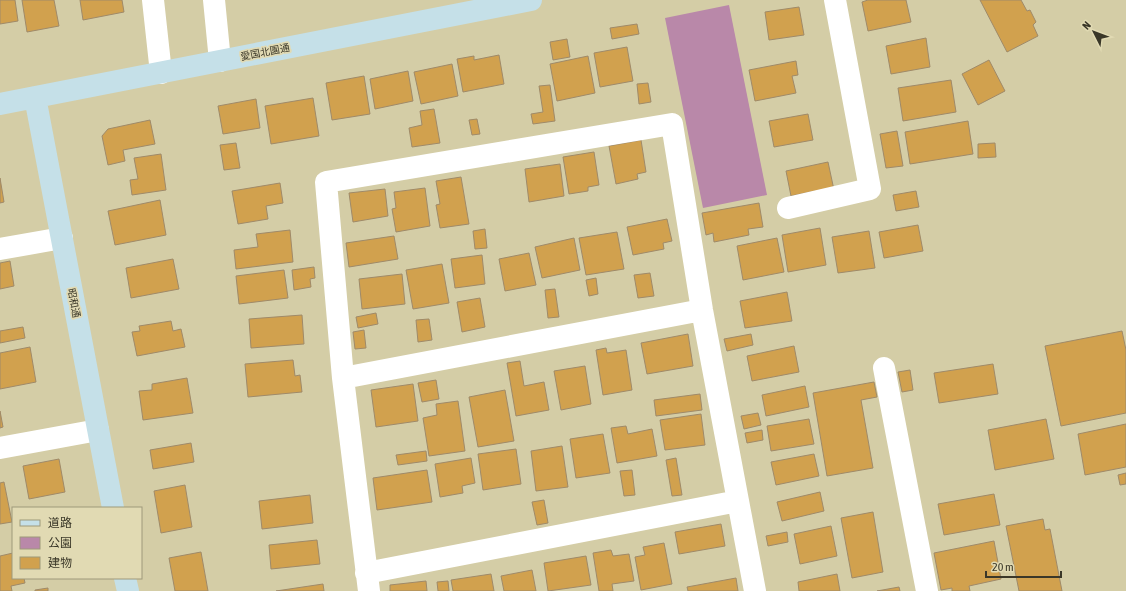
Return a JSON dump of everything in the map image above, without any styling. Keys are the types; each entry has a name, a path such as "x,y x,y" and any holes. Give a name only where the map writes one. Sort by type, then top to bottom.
{"street":[{"path":"153,0 161,73"},
{"path":"214,0 220,61"},
{"name":"愛国北園通","path":"0,104 531,0"},
{"path":"788,208 870,189 835,0"},
{"name":"昭和通","path":"35,97 113,507"},
{"path":"738,501 367,582 343,378 326,182 672,124 702,310 755,591"},
{"path":"0,249 62,238"},
{"path":"343,378 702,310"},
{"path":"884,368 927,591"},
{"path":"0,448 98,430"},
{"path":"125,579 128,591"}],"green space":[{"path":"729,5 767,195 703,208 665,18"}],"building":[{"path":"0,0 15,0 18,21 0,24"},
{"path":"22,0 54,0 59,26 27,32"},
{"path":"80,0 122,0 124,12 83,20"},
{"path":"868,0 906,0 911,22 868,31 862,2"},
{"path":"980,0 1021,0 1027,11 1030,10 1036,22 1033,25 1038,36 1007,52"},
{"path":"799,7 804,35 769,40 765,12"},
{"path":"637,24 639,34 612,39 610,28"},
{"path":"926,38 930,67 891,74 886,46"},
{"path":"567,39 570,57 553,60 550,42"},
{"path":"627,47 633,81 600,87 594,53"},
{"path":"499,55 504,84 463,92 457,59 474,56 474,60"},
{"path":"588,56 595,93 557,101 550,64"},
{"path":"989,60 1005,91 978,105 962,74"},
{"path":"796,61 798,75 792,76 796,93 755,101 749,70"},
{"path":"452,64 458,96 421,104 414,72"},
{"path":"408,71 413,101 375,109 370,79"},
{"path":"364,76 370,114 332,120 326,83"},
{"path":"951,80 956,112 903,121 898,88"},
{"path":"648,83 651,102 639,104 637,84"},
{"path":"550,85 555,121 533,124 531,114 543,112 539,86"},
{"path":"313,98 319,136 271,144 265,106"},
{"path":"256,99 260,128 223,134 218,106"},
{"path":"434,109 440,143 412,147 409,128 422,125 420,111"},
{"path":"808,114 813,140 774,147 769,121"},
{"path":"477,119 480,134 472,135 469,120"},
{"path":"150,120 155,144 123,150 125,161 108,165 102,136 108,129"},
{"path":"968,121 973,154 910,164 905,132"},
{"path":"897,131 903,166 886,168 880,134"},
{"path":"641,140 646,172 637,174 638,179 616,184 609,146"},
{"path":"236,143 240,168 224,170 220,145"},
{"path":"995,143 996,157 978,158 978,144"},
{"path":"594,152 599,185 588,187 588,191 569,194 563,157"},
{"path":"161,154 166,190 132,195 130,180 138,179 134,158"},
{"path":"828,162 834,190 815,194 815,191 791,196 786,171"},
{"path":"560,164 564,196 529,202 525,169"},
{"path":"461,177 469,224 440,228 436,205 440,204 436,181"},
{"path":"0,178 4,202 0,203"},
{"path":"280,183 283,203 266,206 268,219 238,224 232,191"},
{"path":"425,188 430,226 396,232 392,209 396,208 394,192"},
{"path":"385,189 388,216 353,222 349,193"},
{"path":"916,191 919,207 896,211 893,195"},
{"path":"160,200 166,235 115,245 108,211"},
{"path":"759,203 763,227 748,229 749,235 714,242 713,233 706,235 702,213"},
{"path":"667,219 672,241 663,243 664,249 633,255 627,227"},
{"path":"918,225 923,251 884,258 879,232"},
{"path":"820,228 826,265 788,272 782,235"},
{"path":"485,229 487,248 475,249 473,231"},
{"path":"290,230 293,262 236,269 234,250 258,247 256,234"},
{"path":"869,231 875,268 838,273 832,237"},
{"path":"617,232 624,269 586,275 579,238"},
{"path":"394,236 398,259 349,267 346,243"},
{"path":"574,238 580,270 542,278 535,247"},
{"path":"777,238 784,272 743,280 737,246"},
{"path":"529,253 536,285 505,291 499,259"},
{"path":"482,255 485,284 455,288 451,259"},
{"path":"173,259 179,289 131,298 126,268"},
{"path":"10,261 14,286 0,289 0,263"},
{"path":"442,264 449,303 413,309 406,270"},
{"path":"314,267 315,278 310,279 311,287 294,290 292,270"},
{"path":"284,270 288,298 239,304 236,276"},
{"path":"650,273 654,296 638,298 634,275"},
{"path":"402,274 405,304 362,309 359,279"},
{"path":"596,278 598,294 589,296 586,280"},
{"path":"555,289 559,317 548,318 545,290"},
{"path":"787,292 792,321 745,328 740,301"},
{"path":"480,298 485,327 462,332 457,302"},
{"path":"376,313 378,324 358,328 356,317"},
{"path":"302,315 304,344 251,348 249,319"},
{"path":"429,319 432,340 418,342 416,320"},
{"path":"171,321 173,331 181,329 185,347 137,356 132,332 140,331 139,326"},
{"path":"23,327 25,338 0,343 0,331"},
{"path":"364,330 366,348 355,349 353,332"},
{"path":"1122,331 1126,350 1126,413 1061,426 1045,346"},
{"path":"688,334 693,366 647,374 641,343"},
{"path":"751,334 753,345 727,351 724,339"},
{"path":"794,346 799,372 752,381 747,356"},
{"path":"30,347 36,382 0,389 0,353"},
{"path":"606,348 607,353 626,350 632,390 603,395 596,350"},
{"path":"293,360 295,376 300,375 302,392 248,397 245,364"},
{"path":"520,361 524,386 544,382 549,410 516,416 507,363"},
{"path":"993,364 998,394 939,403 934,373"},
{"path":"585,366 591,404 561,410 554,371"},
{"path":"910,370 913,390 902,392 898,372"},
{"path":"187,378 193,413 143,420 139,391 152,390 152,384"},
{"path":"436,380 439,399 422,402 418,383"},
{"path":"874,382 877,397 861,400 873,468 827,476 813,393"},
{"path":"413,384 418,421 376,427 371,390"},
{"path":"805,386 809,407 766,416 762,395"},
{"path":"505,390 514,441 478,447 469,397"},
{"path":"700,394 702,410 656,416 654,400"},
{"path":"458,401 465,451 429,456 423,418 437,415 436,404"},
{"path":"0,411 3,427 0,428"},
{"path":"758,413 761,425 744,429 741,416"},
{"path":"701,414 705,445 665,450 660,420"},
{"path":"809,419 814,444 771,451 767,426"},
{"path":"1046,419 1054,459 995,470 988,430"},
{"path":"1126,424 1126,467 1085,475 1078,434"},
{"path":"626,426 628,434 652,429 657,456 617,463 611,428"},
{"path":"762,430 763,440 747,443 745,433"},
{"path":"603,434 610,473 576,478 570,439"},
{"path":"191,443 194,462 153,469 150,450"},
{"path":"562,446 568,487 536,491 531,451"},
{"path":"516,449 521,484 483,490 478,454"},
{"path":"426,451 427,461 398,465 396,455"},
{"path":"814,454 819,476 776,485 771,462"},
{"path":"471,458 475,483 462,486 463,493 440,497 435,464"},
{"path":"676,458 682,495 672,496 666,460"},
{"path":"59,459 65,492 29,499 23,466"},
{"path":"427,470 432,502 377,510 373,478"},
{"path":"632,470 635,495 624,496 620,471"},
{"path":"1126,473 1126,484 1120,485 1118,475"},
{"path":"4,482 12,522 0,524 0,483"},
{"path":"185,485 192,527 161,533 154,491"},
{"path":"820,492 824,511 782,521 777,502"},
{"path":"994,494 1000,525 944,535 938,504"},
{"path":"310,495 313,523 262,529 259,501"},
{"path":"544,500 548,523 537,525 532,502"},
{"path":"873,512 883,572 852,578 841,518"},
{"path":"1043,519 1045,530 1050,529 1062,591 1019,591 1006,526"},
{"path":"721,524 725,546 679,554 675,532"},
{"path":"831,526 837,556 800,564 794,534"},
{"path":"787,532 788,542 768,546 766,536"},
{"path":"317,540 320,564 271,569 269,545"},
{"path":"994,541 1001,579 969,586 970,591 952,591 952,588 941,590 934,553"},
{"path":"664,543 672,584 641,590 635,557 645,555 643,547"},
{"path":"611,550 613,556 629,554 634,581 612,584 613,591 599,591 593,553"},
{"path":"201,552 208,591 175,591 169,558"},
{"path":"12,553 12,579 24,579 25,583 11,586 12,591 0,591 0,556"},
{"path":"586,556 591,585 548,591 544,563"},
{"path":"532,570 536,591 504,591 501,576"},
{"path":"491,574 494,591 453,591 451,580"},
{"path":"837,574 840,591 799,591 798,582"},
{"path":"736,578 738,591 688,591 687,587"},
{"path":"426,581 427,591 390,591 390,585"},
{"path":"448,581 449,591 438,591 437,582"},
{"path":"323,584 324,591 276,591"},
{"path":"899,587 900,591 877,591"},
{"path":"48,588 48,591 35,591 35,590"}]}
